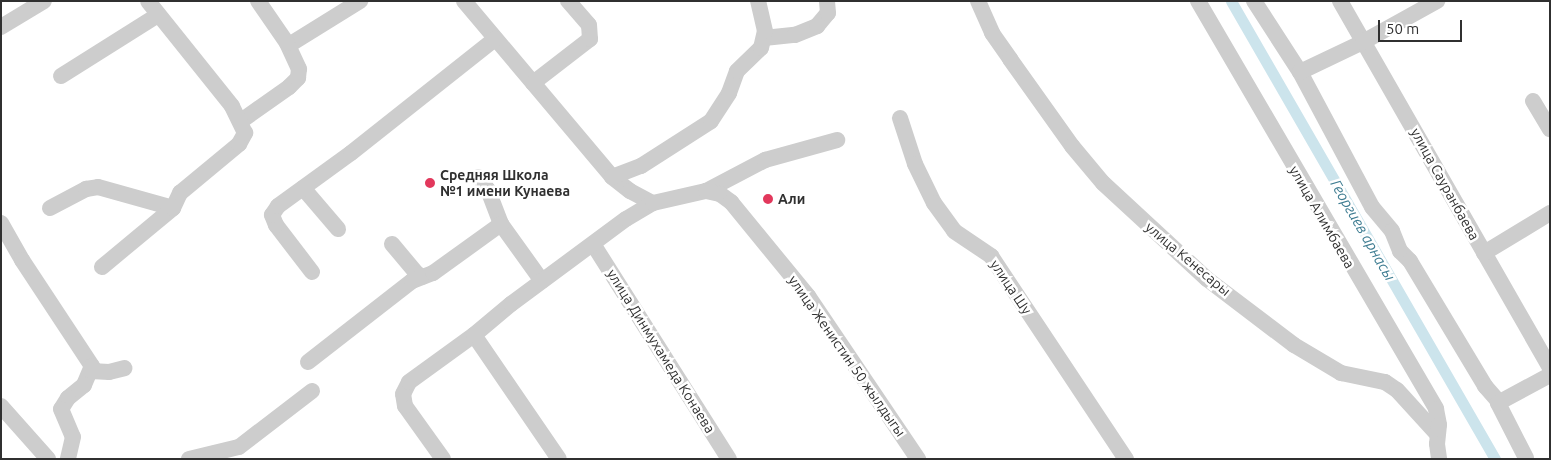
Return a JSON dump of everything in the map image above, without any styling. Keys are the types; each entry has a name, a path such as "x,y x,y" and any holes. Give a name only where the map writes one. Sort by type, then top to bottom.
{"street":[{"path":"1,27 44,1"},
{"path":"102,267 173,208 180,193 242,139 245,133 241,121 232,106 148,1"},
{"path":"241,121 289,87 298,78 299,69 289,45 258,1"},
{"path":"289,45 337,7 360,1"},
{"path":"464,1 612,177 630,191 653,203"},
{"path":"533,83 590,39 589,25 568,1"},
{"path":"612,177 641,166 712,121 738,71 761,48 765,31 758,1"},
{"path":"764,38 795,35 817,26 828,13 827,1"},
{"name":"улица Кенесары","path":"978,1 992,33 1067,139 1103,183 1121,201 1207,279 1294,345 1341,373 1385,382 1397,390 1438,434"},
{"name":"улица Алимбаева","path":"1198,1 1436,409 1439,425 1438,434"},
{"path":"1254,1 1300,72 1372,207 1392,231 1400,251 1410,261 1485,386 1499,402 1502,413 1526,458"},
{"name":"улица Сауранбаева","path":"1340,1 1550,367"},
{"path":"1300,72 1363,42 1437,1"},
{"path":"93,67 161,18"},
{"path":"61,76 161,18"},
{"path":"312,272 276,226 272,214 278,206 496,39"},
{"path":"1533,101 1550,129"},
{"name":"улица Шу","path":"900,118 916,164 934,202 954,231 991,256 1126,459"},
{"path":"443,459 405,406 403,394 409,382 474,336 542,281 626,219 653,203 706,191 765,160 837,140"},
{"path":"478,177 488,190 501,224 542,281"},
{"path":"50,208 86,190 98,187 173,208"},
{"path":"303,188 338,229"},
{"name":"улица Женистин 50 жылдыгы","path":"706,191 720,194 731,202 808,296 918,459"},
{"path":"1484,254 1550,213"},
{"path":"1,223 22,260 92,366 84,385 68,398 61,410 73,437 68,459"},
{"path":"308,362 412,281 433,273 501,224"},
{"path":"392,244 416,273 422,277"},
{"name":"улица Динмухамеда Конаева","path":"593,244 729,459"},
{"path":"474,336 559,459"},
{"path":"91,371 108,372 125,368"},
{"path":"1499,402 1550,375"},
{"path":"189,459 239,447 312,391"},
{"path":"1,406 48,459"},
{"path":"1438,434 1439,459"}],"waterway":[{"name":"Георгиев арнасы","path":"1231,1 1495,459"}],"place":[{"name":"Средняя Школа №1 имени Кунаева","path":"430,183"},
{"name":"Али","path":"768,199"}]}
